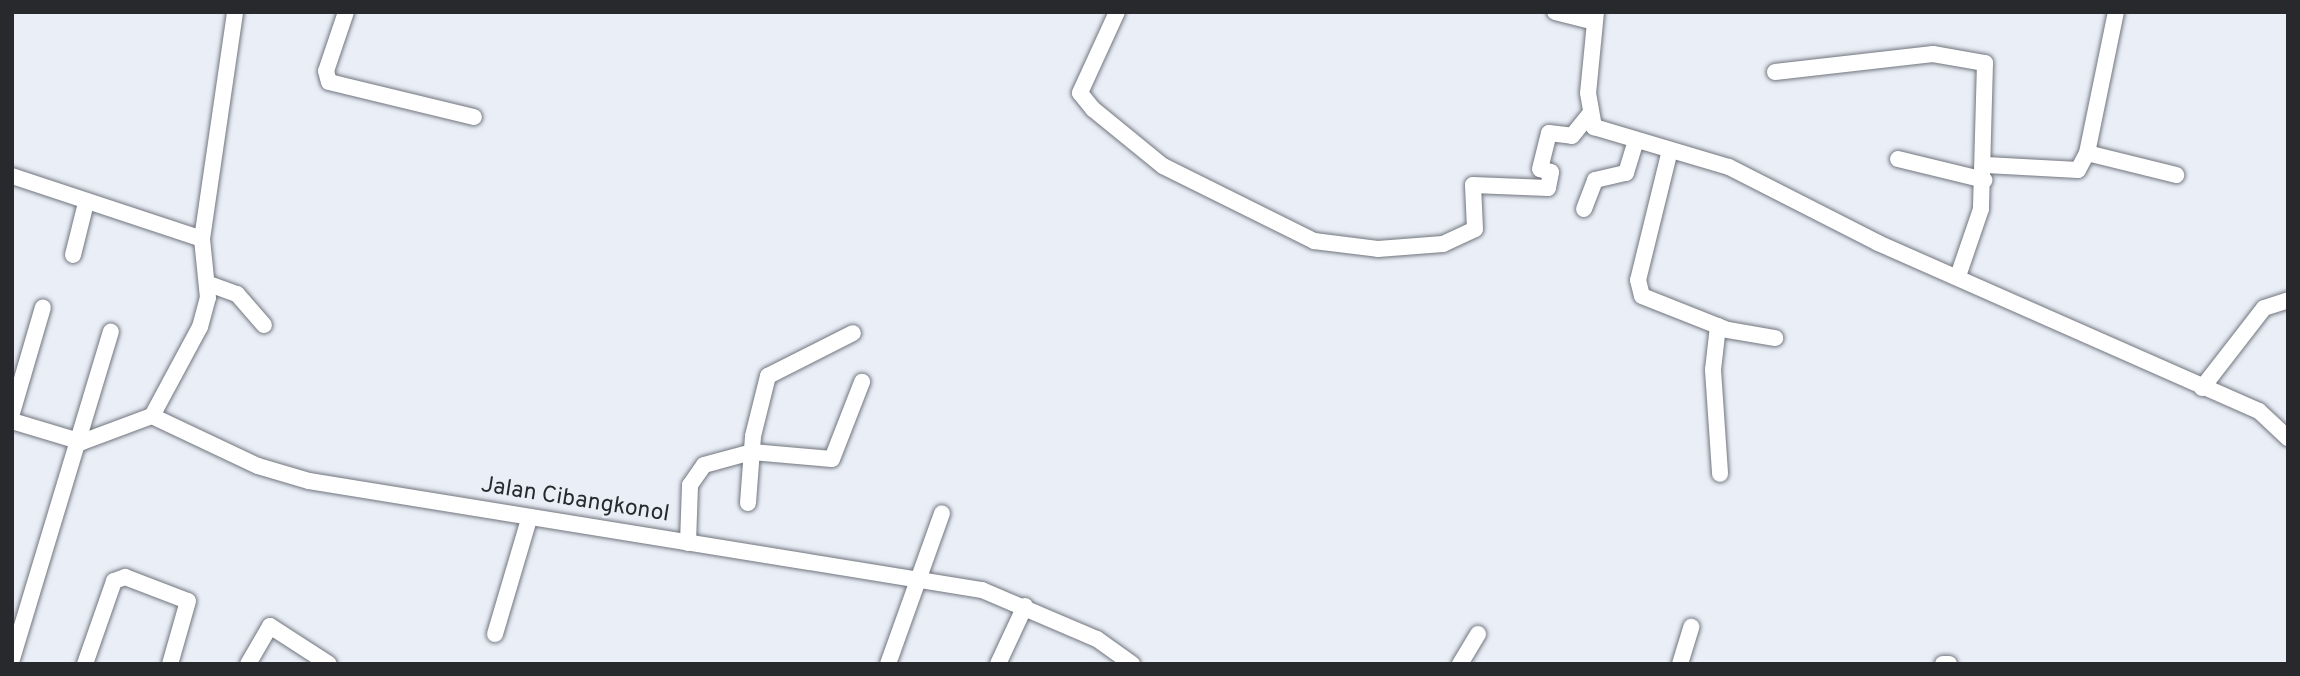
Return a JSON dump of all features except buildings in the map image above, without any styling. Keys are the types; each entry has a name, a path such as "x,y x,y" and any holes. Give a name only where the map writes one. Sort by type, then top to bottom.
{"street":[{"path":"12,421 82,442 152,416 201,327 209,284 202,239 235,12"},
{"path":"346,12 326,71 329,82 474,117"},
{"path":"1117,12 1080,93 1093,109 1163,166 1314,241 1378,249 1443,244 1475,229 1473,185 1548,188 1551,172 1540,169 1549,133 1572,136 1589,115 1594,17 1555,12"},
{"path":"1898,159 1985,173 2071,173 2087,153 2116,12"},
{"path":"1774,72 1933,54 1977,58 1988,73 1985,173 1958,276"},
{"path":"1589,115 1603,132 1729,167 1958,276 2202,388 2259,411 2288,438"},
{"path":"1584,209 1595,180 1626,173 1636,141"},
{"path":"1670,150 1639,290 1647,300 1718,326 1775,338"},
{"path":"2087,153 2176,175"},
{"path":"12,176 86,203 202,239"},
{"path":"73,255 86,203"},
{"path":"209,284 237,294 264,325"},
{"path":"2202,388 2264,308 2288,300"},
{"path":"12,413 43,307"},
{"path":"1718,326 1713,370 1720,474"},
{"path":"12,659 82,442 111,332"},
{"path":"748,503 752,452 768,376 853,333"},
{"path":"688,543 695,474 704,465 752,452 832,459 862,382"},
{"name":"Jalan Cibangkonol","path":"152,416 258,466 309,481 916,582 982,590 1025,606 1112,657 1132,664"},
{"path":"888,664 942,513"},
{"path":"495,634 529,519"},
{"path":"85,664 114,581 125,577 188,601 170,664"},
{"path":"998,664 1025,606"},
{"path":"248,664 270,626 329,664"},
{"path":"1679,664 1690,627"},
{"path":"1460,664 1478,634"},
{"path":"1943,664 1949,664"}]}
